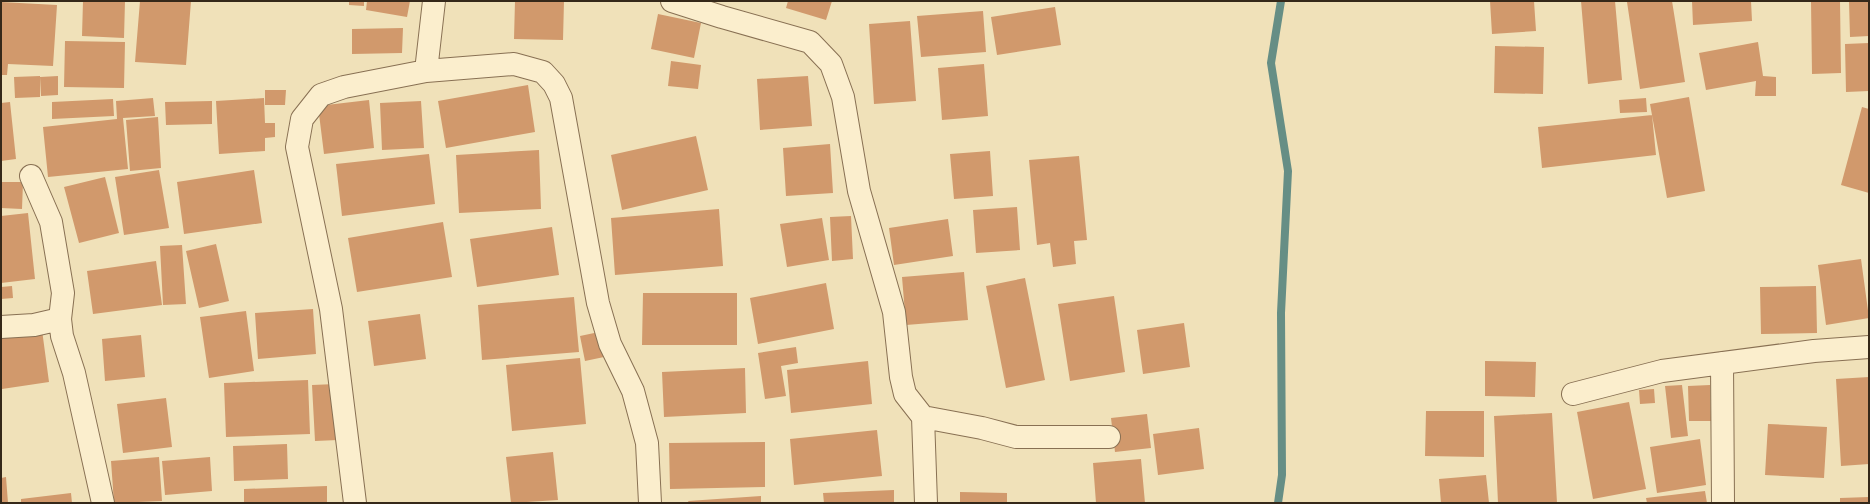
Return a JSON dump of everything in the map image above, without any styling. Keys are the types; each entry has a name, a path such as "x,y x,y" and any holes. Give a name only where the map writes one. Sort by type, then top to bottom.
{"street":[{"path":"426,71 434,1"},
{"path":"672,1 810,42 831,64 843,97 859,191 894,312 901,377 905,394 923,417 926,503"},
{"path":"355,503 331,309 297,147 302,119 321,95 344,87 426,71 514,64 543,72 554,84 561,98 598,303 610,344 633,391 647,443 650,503"},
{"path":"31,176 51,222 63,293 60,319 62,336 74,373 103,503"},
{"path":"1,326 34,325 60,319"},
{"path":"1573,394 1662,370 1814,351 1869,347"},
{"path":"1722,363 1723,503"},
{"path":"923,417 982,428 1016,437 1109,437"}],"building":[{"path":"83,1 125,1 124,38 82,36"},
{"path":"140,1 191,1 186,65 135,62"},
{"path":"349,1 364,1 364,6 349,5"},
{"path":"367,1 410,1 407,17 366,10"},
{"path":"515,1 564,1 563,40 514,39"},
{"path":"788,1 832,1 826,20 786,8"},
{"path":"1490,1 1534,1 1536,31 1492,34"},
{"path":"1581,1 1615,1 1622,80 1588,84"},
{"path":"1672,1 1685,82 1640,89 1627,2"},
{"path":"1692,1 1751,1 1752,21 1693,25"},
{"path":"1811,1 1840,1 1841,73 1812,74"},
{"path":"1849,1 1869,1 1869,36 1850,37"},
{"path":"1,2 57,5 53,66 8,64 7,75 1,75"},
{"path":"1055,7 1061,45 997,55 991,17"},
{"path":"983,11 986,52 921,57 917,16"},
{"path":"658,14 701,23 694,58 651,49"},
{"path":"910,21 916,101 874,104 869,24"},
{"path":"403,28 402,53 352,54 352,29"},
{"path":"65,41 125,42 124,88 64,87"},
{"path":"1758,42 1763,76 1776,77 1776,96 1755,96 1756,81 1706,90 1699,53"},
{"path":"1869,43 1869,91 1846,92 1845,44"},
{"path":"1495,46 1544,47 1543,94 1494,93"},
{"path":"671,61 701,65 698,89 668,86"},
{"path":"984,64 988,116 942,120 938,68"},
{"path":"40,76 40,97 15,98 14,77"},
{"path":"58,76 58,95 41,96 40,77"},
{"path":"808,76 812,126 760,130 757,79"},
{"path":"528,85 535,132 446,148 438,101"},
{"path":"265,90 286,90 285,105 265,105"},
{"path":"1689,97 1705,191 1667,198 1650,104"},
{"path":"153,98 155,116 123,118 128,169 48,177 43,127 117,119 116,101"},
{"path":"264,98 265,123 275,123 275,137 265,138 265,151 219,154 216,101"},
{"path":"1646,98 1647,112 1620,113 1619,100"},
{"path":"113,99 114,116 52,119 52,102"},
{"path":"369,100 374,148 324,154 318,106"},
{"path":"212,101 212,124 166,125 165,102"},
{"path":"421,101 424,148 382,150 380,103"},
{"path":"10,102 16,159 1,161 1,103"},
{"path":"1862,107 1869,109 1869,193 1841,185"},
{"path":"1652,115 1656,155 1542,168 1538,127"},
{"path":"158,117 161,168 130,171 126,120"},
{"path":"696,136 708,190 622,210 611,155"},
{"path":"830,144 833,193 786,196 783,148"},
{"path":"539,150 541,209 459,213 456,155"},
{"path":"990,151 993,196 954,199 950,154"},
{"path":"429,154 435,204 342,216 336,164"},
{"path":"1079,156 1087,240 1074,241 1076,264 1053,267 1050,243 1037,245 1029,160"},
{"path":"159,170 169,228 124,235 115,177"},
{"path":"254,170 262,223 184,234 177,182"},
{"path":"105,177 119,233 79,243 64,187"},
{"path":"1,182 23,182 22,209 1,208"},
{"path":"1017,207 1020,250 976,253 973,210"},
{"path":"719,209 723,266 615,275 611,218"},
{"path":"28,213 35,279 1,283 1,216"},
{"path":"851,216 853,259 832,261 830,217"},
{"path":"822,218 829,260 787,267 780,224"},
{"path":"948,219 953,256 894,265 889,228"},
{"path":"443,222 452,277 357,292 348,238"},
{"path":"552,227 559,275 477,287 470,239"},
{"path":"216,244 229,301 199,308 186,251"},
{"path":"182,245 186,304 163,305 160,246"},
{"path":"1861,259 1869,318 1826,325 1818,265"},
{"path":"156,261 162,305 93,314 87,271"},
{"path":"964,272 968,320 906,325 902,277"},
{"path":"1025,278 1045,380 1006,388 986,286"},
{"path":"826,283 834,329 758,344 750,298"},
{"path":"12,286 13,298 1,299 1,287"},
{"path":"1816,286 1817,333 1761,334 1760,287"},
{"path":"643,293 737,293 737,345 642,345"},
{"path":"1114,296 1125,372 1070,381 1058,304"},
{"path":"574,297 579,352 482,360 478,305"},
{"path":"313,309 316,354 258,359 255,313"},
{"path":"246,311 254,371 209,378 200,317"},
{"path":"420,314 426,359 374,366 368,321"},
{"path":"1184,323 1190,367 1143,374 1137,330"},
{"path":"42,330 49,382 2,389 1,336"},
{"path":"599,332 604,357 585,361 580,336"},
{"path":"141,335 145,377 105,381 102,339"},
{"path":"796,347 798,363 781,366 786,396 765,399 758,353"},
{"path":"580,358 586,424 512,431 506,365"},
{"path":"868,361 872,404 791,413 787,370"},
{"path":"1485,361 1536,362 1535,397 1485,396"},
{"path":"745,368 746,413 664,417 662,372"},
{"path":"1869,377 1869,464 1841,466 1836,379"},
{"path":"308,380 310,434 226,437 224,383"},
{"path":"336,384 338,440 315,441 312,385"},
{"path":"1682,385 1688,436 1671,438 1665,386"},
{"path":"1710,385 1711,421 1689,421 1688,386"},
{"path":"1654,389 1655,403 1640,404 1639,390"},
{"path":"166,398 172,447 123,453 117,404"},
{"path":"1629,402 1646,489 1593,499 1577,412"},
{"path":"1426,411 1484,411 1484,457 1425,456"},
{"path":"1552,413 1557,503 1498,503 1494,416"},
{"path":"1147,414 1151,448 1115,452 1111,418"},
{"path":"1768,424 1827,427 1824,478 1765,475"},
{"path":"1199,428 1204,469 1158,475 1153,434"},
{"path":"877,430 882,476 794,485 790,439"},
{"path":"1700,439 1706,485 1657,493 1650,447"},
{"path":"765,442 765,487 670,489 669,443"},
{"path":"287,444 288,479 234,481 233,446"},
{"path":"553,452 558,500 511,503 506,457"},
{"path":"159,457 162,501 114,503 111,461"},
{"path":"210,457 212,491 165,495 162,461"},
{"path":"1141,459 1145,503 1096,503 1093,463"},
{"path":"1486,475 1489,503 1441,503 1439,479"},
{"path":"6,477 8,503 1,503 1,478"},
{"path":"327,486 327,503 244,503 244,489"},
{"path":"894,490 894,503 824,503 823,493"},
{"path":"1705,491 1707,503 1647,503 1646,498"},
{"path":"960,492 1007,493 1007,503 960,503"},
{"path":"71,493 72,503 21,503 21,499"},
{"path":"761,496 761,503 689,503 688,501"},
{"path":"1869,497 1869,503 1840,503 1840,498"}],"waterway":[{"path":"1278,503 1282,475 1281,313 1288,171 1271,63 1281,1"}]}
